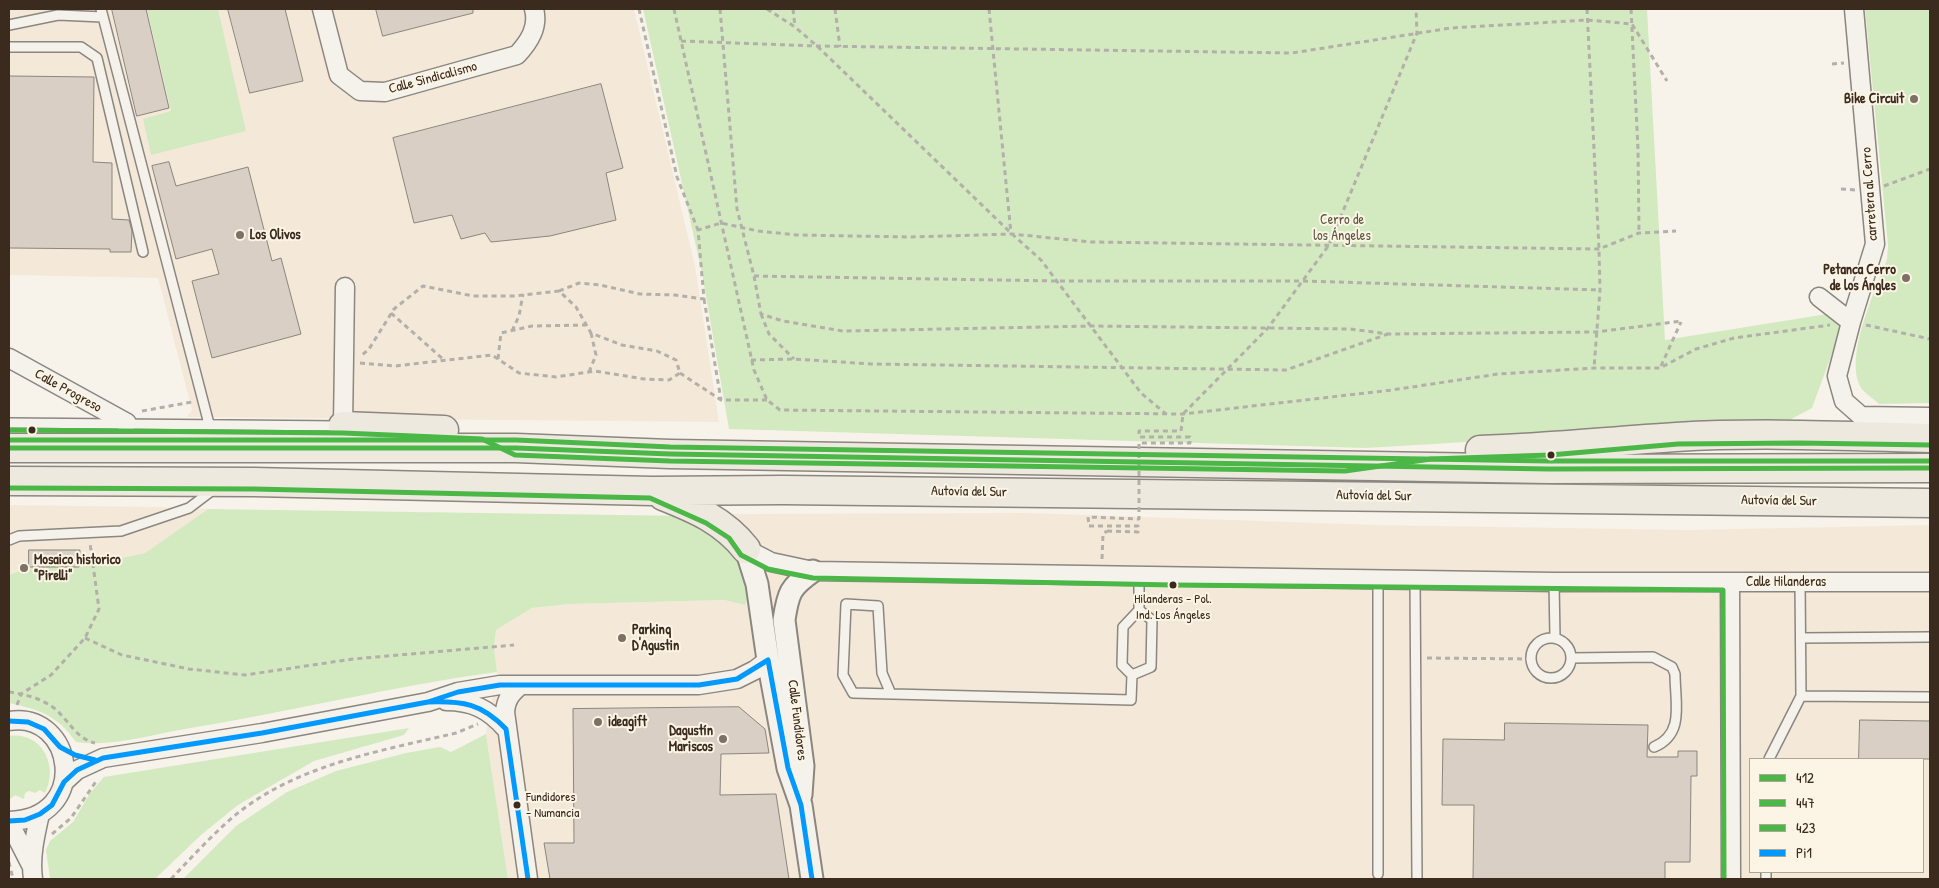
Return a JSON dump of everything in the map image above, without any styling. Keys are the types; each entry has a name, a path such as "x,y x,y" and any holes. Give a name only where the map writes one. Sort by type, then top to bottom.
{"highway":[{"path":"343,426 484,432 516,448"},
{"path":"1345,464 1430,452 1549,448 1678,437 1930,438"},
{"path":"9,448 516,448 670,454 1345,464 1549,469 1930,468"},
{"name":"Autovía del Sur","path":"9,481 224,482 652,492 782,490 1930,503"},
{"path":"652,492 710,516 734,533 746,549"}],"street":[{"name":"Calle Sindicalismo","path":"322,9 340,75 360,91 385,92 516,55 530,40 536,16 534,9"},
{"name":"carretera al Cerro","path":"1854,9 1875,244 1850,322 1837,376 1844,401 1861,416 1930,417"},
{"path":"343,426 345,287"},
{"path":"1819,297 1850,322"},
{"name":"Calle Progreso","path":"9,358 132,417"},
{"name":"Calle Hilanderas","path":"746,549 771,562 813,571 1554,582 1930,582"},
{"name":"Calle Fundidores","path":"746,549 757,584 768,660 788,768 800,805 812,879"},
{"name":"Calle Fundidores","path":"800,805 804,766 794,708 784,620 787,599 794,584 813,571"},
{"path":"1730,583 1731,879"},
{"path":"32,872 9,821 24,820 40,814 52,805 64,782 78,770 95,760 262,733 428,702 458,692 500,685 699,685 737,679 755,670 768,660"},
{"name":"Calle Fundidores","path":"768,660 785,660 790,664"},
{"path":"521,685 511,692 506,702 506,730 528,879"},
{"path":"428,702 460,701 476,704 490,714 506,730"},
{"path":"10,720 28,722 44,729 60,748 65,760 64,782"},
{"path":"60,748 75,755 95,760"},
{"path":"32,872 34,838 40,814"}],"lane":[{"path":"9,25 58,15 102,13 209,424"},
{"path":"9,47 81,48 97,58 143,252"},
{"path":"9,423 132,417 209,424 343,426"},
{"path":"9,540 19,536 121,531 189,508 224,482"},
{"path":"891,694 882,672 878,606 846,604 843,675 853,693 891,694 1131,700 1132,675 1122,665 1123,627 1139,610 1139,577"},
{"path":"1378,579 1378,874"},
{"path":"1415,580 1418,879"},
{"path":"1554,582 1555,638"},
{"path":"1770,758 1801,696 1800,582"},
{"path":"1132,675 1151,667 1152,620 1139,610"},
{"path":"1801,638 1930,637"},
{"path":"1555,638 1568,647 1571,658 1567,671 1556,678 1549,678 1537,672 1532,659 1534,648 1538,643 1555,638"},
{"path":"1571,658 1653,657 1672,666 1676,726 1666,742 1654,747"},
{"path":"1801,696 1930,697"}],"path":[{"path":"639,9 677,177 698,230 704,299 721,400"},
{"path":"674,9 752,360 767,400 780,410 1183,414 1392,390 1498,374 1594,368 1660,368 1696,348 1734,338 1850,322 1930,339"},
{"path":"720,9 737,209 754,276 761,314 770,334 794,359"},
{"path":"767,9 795,27 817,46 1041,260 1141,393 1167,414"},
{"path":"794,9 795,27"},
{"path":"835,9 840,47"},
{"path":"989,9 1012,234"},
{"path":"1101,575 1103,534 1107,531 1138,532 1138,526 1089,526 1088,517 1139,519 1139,443 1190,443 1190,437 1139,437 1139,431 1182,431 1183,414 1268,328 1329,245 1417,33 1416,9"},
{"path":"1587,9 1600,290 1594,368"},
{"path":"1631,9 1639,233"},
{"path":"681,40 840,47 1292,53 1451,28 1588,20 1632,24"},
{"path":"1632,24 1667,81"},
{"path":"698,230 721,222 742,228 796,235 911,237 1012,234 1091,242 1599,249 1639,233 1676,231"},
{"path":"754,276 1058,281 1303,281 1600,290"},
{"path":"680,373 670,380 644,379 589,372 556,377 519,373 492,355 395,366 355,363 369,349 391,313 423,286 473,296 559,291 579,283 600,285 640,294 675,295 704,299"},
{"path":"559,291 576,307 591,333 596,355 589,372"},
{"path":"512,331 520,316 523,294"},
{"path":"391,313 444,360"},
{"path":"761,314 783,321 843,331 1092,326 1350,329 1389,334 1596,332 1682,321 1660,368"},
{"path":"498,359 501,333 532,326 586,325"},
{"path":"591,333 622,345 656,351 676,360 680,373 721,400 767,400"},
{"path":"752,360 794,359 871,364 1124,369 1286,370 1389,334"},
{"path":"132,417 203,400"},
{"path":"10,720 21,694 51,675 85,638 99,609 88,534"},
{"path":"85,638 122,655 189,669 245,675 354,659 514,645"},
{"path":"1416,658 1532,659"},
{"path":"171,879 234,817 267,795 317,769 456,733 476,725 490,714"},
{"path":"9,861 13,879"}],"shaded area":[{"path":"9,9 634,9 695,266 719,422 187,417 192,410 158,278 9,275"},
{"path":"9,505 208,509 145,553 79,567 29,567 9,575"},
{"path":"1027,513 1378,525 1689,530 1930,525 1930,879 508,879 486,734 497,672 494,648 496,630 532,608 570,604 724,600 745,605 748,598 728,514"}],"green space":[{"path":"147,9 218,9 246,131 151,155 143,119 171,111"},
{"name":"Cerro de los Ángeles","path":"643,9 1647,9 1665,340 1827,314 1842,318 1837,340 1812,408 1784,423 1366,448 729,429 702,273"},
{"path":"1865,9 1930,9 1930,403 1879,404 1862,389 1857,376 1858,343 1869,306 1887,259 1888,245"},
{"path":"208,509 691,516 737,555 748,598 745,605 724,600 570,604 532,608 496,630 494,648 497,672 419,684 117,742 76,742 62,726 47,715 30,708 9,703 9,575 29,567 79,567 145,553"},
{"path":"409,728 404,735 314,761 238,805 201,835 155,879 50,879 46,850 50,841 73,822 90,793 104,777"},
{"path":"486,734 508,879 183,879 236,826 287,792 336,771 406,753 440,747 451,752"},
{"path":"9,736 21,736 31,739 45,752 50,772 49,783 45,793 40,790 35,793 29,791 25,793 24,799 15,795 9,800"}],"building":[{"path":"112,9 146,9 169,108 137,116"},
{"path":"228,9 285,9 303,81 250,93"},
{"path":"376,9 473,9 473,13 383,36"},
{"path":"9,76 94,77 93,162 112,163 112,219 129,220 132,231 131,252 110,252 110,249 9,248"},
{"path":"601,84 623,168 606,173 616,220 550,236 491,242 485,233 461,239 452,215 414,223 393,138"},
{"path":"169,162 176,186 248,167 272,261 281,258 301,334 212,358 192,281 219,274 212,249 176,259 152,166"},
{"path":"29,550 80,550 79,567 29,567"},
{"path":"739,707 765,729 769,753 721,754 720,795 776,794 789,879 550,879 544,843 574,843 573,709"},
{"path":"1860,720 1930,721 1930,759 1859,758"},
{"path":"1505,723 1648,725 1647,757 1678,757 1678,751 1697,751 1697,776 1691,776 1690,862 1665,862 1665,879 1473,879 1474,805 1442,805 1443,739 1504,740"}],"transit line":[{"name":"447","path":"9,430 343,433 482,439 515,455 670,461 1345,471 1431,459 1550,455 1678,444 1930,445"},
{"name":"423","path":"9,440 516,440 670,447 1549,461 1930,461"},
{"name":"412","path":"9,448 516,448 670,454 1549,469 1930,468"},
{"name":"447","path":"9,488 254,489 650,498 706,523 729,538 741,555 768,569 813,578 1173,585 1723,590 1724,879"},
{"name":"Pi1","path":"9,821 25,820 40,814 52,805 64,782 77,770 103,758 262,733 428,702 458,692 500,685 699,685 737,679 768,660 788,768 801,805 812,879"},
{"name":"Pi1","path":"428,702 451,702 471,705 497,720 506,729 528,879"},
{"name":"Pi1","path":"9,721 28,722 44,729 60,747 75,755 95,760"}],"place":[{"name":"Bike Circuit","path":"1914,99"},
{"name":"Los Olivos","path":"240,235"},
{"name":"Petanca Cerro de los Ángles","path":"1906,278"},
{"name":"Mosaico historico \"Pirelli\"","path":"24,568"},
{"name":"Hilanderas - Pol. Ind. Los Ángeles","path":"1173,585"},
{"name":"Parking D'Agustin","path":"622,638"},
{"name":"ideagift","path":"598,722"},
{"name":"Dagustín Mariscos","path":"723,739"},
{"name":"Fundidores - Numancia","path":"517,805"}]}
